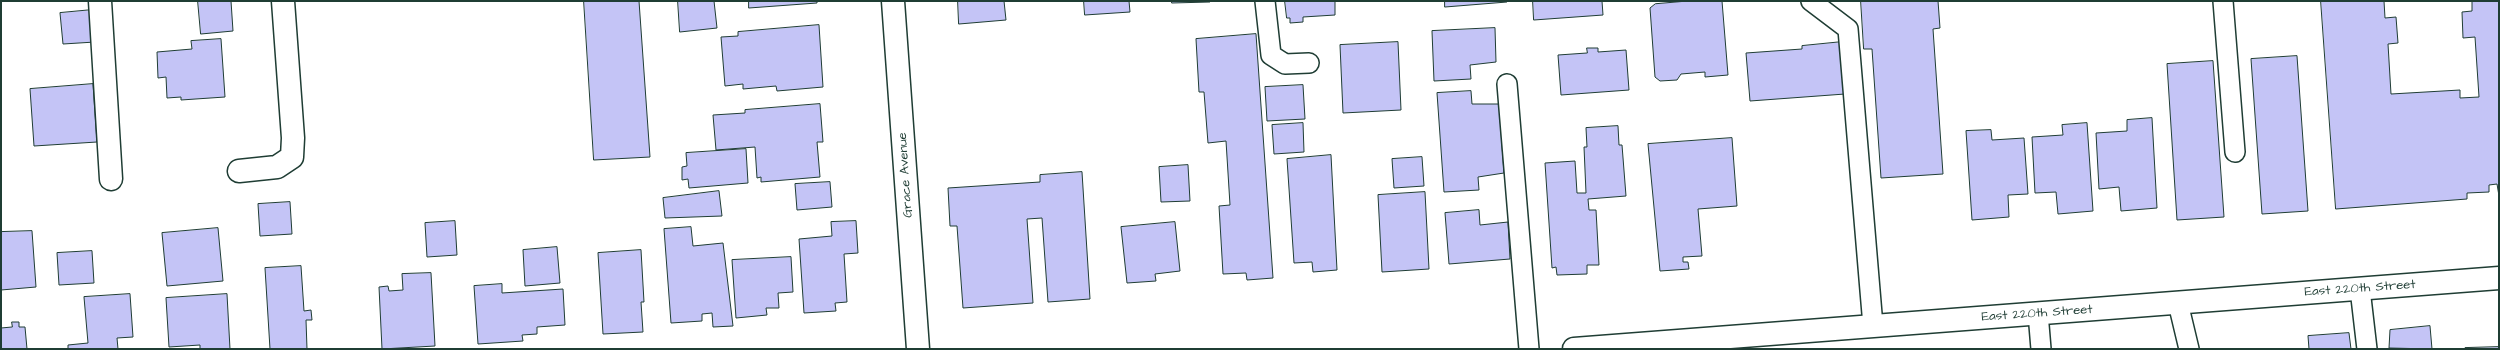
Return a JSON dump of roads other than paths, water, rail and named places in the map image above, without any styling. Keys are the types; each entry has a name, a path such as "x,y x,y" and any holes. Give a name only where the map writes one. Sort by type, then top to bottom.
{"street":[{"path":"100,1 111,179"},
{"path":"239,171 277,167 292,156 293,138 283,1"},
{"name":"Grace Avenue","path":"893,1 918,349"},
{"name":"East 220th Street","path":"1574,349 1638,347 1873,326 2499,278"}],"lane":[{"path":"1265,1 1271,56 1285,64 1309,63"},
{"path":"1811,1 1848,28 1873,326"},
{"path":"2222,1 2235,152"},
{"path":"1507,84 1529,349"},
{"path":"2360,289 2366,349"},
{"path":"2178,303 2189,349"},
{"path":"2038,313 2041,349"}]}
